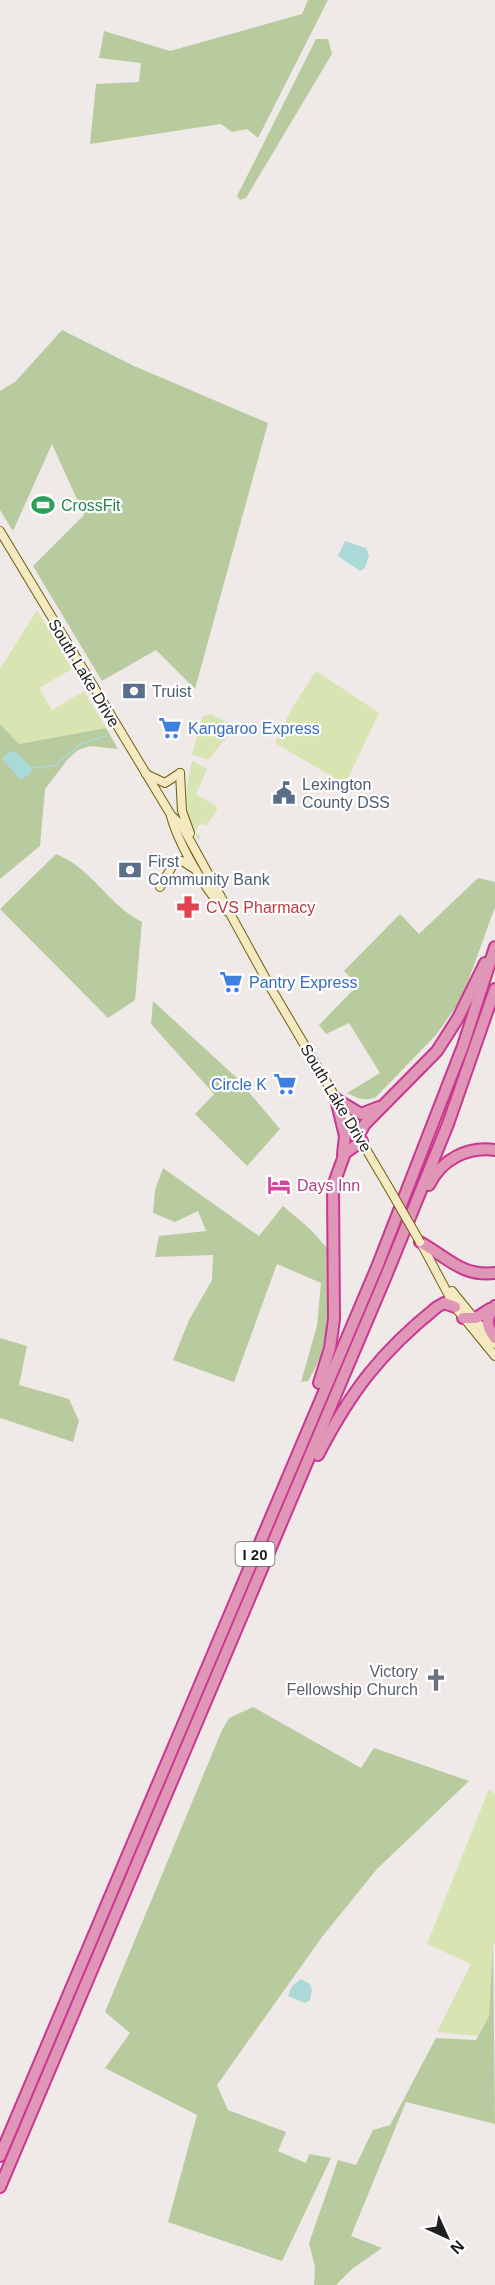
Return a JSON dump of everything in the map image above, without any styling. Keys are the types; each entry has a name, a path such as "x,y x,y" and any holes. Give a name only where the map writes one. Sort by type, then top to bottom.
{"highway":[{"path":"341,1162 360,1138 365,1124 428,1062 449,1033 495,945"},
{"name":"I 20","path":"0,2156 377,1267 463,1046 495,945"},
{"name":"I 20","path":"0,2187 400,1241 459,1093 495,989"},
{"path":"336,1099 363,1114 394,1096"},
{"path":"266,1525 330,1348 335,1308 332,1201 346,1138 336,1099"},
{"path":"400,1241 432,1178 445,1163 470,1151 495,1150"},
{"path":"420,1242 461,1269 477,1274 495,1273"},
{"path":"280,1527 336,1419 364,1376 387,1351 437,1306 444,1303 455,1306"},
{"path":"469,1318 495,1306"},
{"path":"495,1306 487,1323 495,1338"}],"main road":[{"name":"South Lake Drive","path":"0,531 144,772 171,815 182,826 222,897 227,912 420,1242 495,1356"},
{"path":"144,772 165,783 180,773 182,811 195,850"},
{"name":"South Lake Drive","path":"171,815 176,833 217,902 227,912"},
{"path":"160,887 169,869 179,861 189,864 203,879"},
{"name":"South Lake Drive","path":"445,1283 455,1306 495,1344"}],"green space":[{"path":"308,0 328,0 258,138 247,129 232,132 221,124 90,144 96,84 139,82 141,63 99,58 104,31 170,51 302,14"},
{"path":"316,39 328,39 332,54 246,198 240,200 237,196"},
{"path":"62,330 132,365 268,423 195,689 156,650 102,681 33,566 84,515 52,444 13,531 0,510 0,391 16,381"},
{"path":"37,610 72,669 39,688 52,710 84,691 106,728 19,744 0,724 0,669"},
{"path":"316,671 379,713 345,784 275,743 292,708"},
{"path":"211,714 230,724 232,731 208,760 192,754 202,717"},
{"path":"0,724 19,744 106,728 118,749 90,746 78,750 68,759 45,789 40,846 0,879"},
{"path":"192,761 207,769 196,794 216,806 217,810 206,826 200,823 195,833 201,836 199,841 193,830 189,820 186,802"},
{"path":"56,854 80,868 120,907 142,922 135,1000 108,1018 0,909"},
{"path":"478,878 495,882 495,907 462,998 436,1035 376,1097 364,1099 347,1093 380,1073 349,1023 326,1034 319,1025 358,985 344,971 400,914 419,934"},
{"path":"153,1001 237,1078 280,1129 247,1166 195,1114 214,1094 151,1024"},
{"path":"163,1168 259,1236 283,1206 310,1229 327,1248 328,1317 326,1334 316,1366 308,1381 301,1382 317,1326 321,1283 277,1264 234,1382 173,1360 189,1320 212,1280 213,1255 155,1257 159,1236 206,1231 198,1211 175,1222 153,1213 155,1190"},
{"path":"0,1338 27,1346 19,1385 69,1399 79,1421 73,1442 0,1418"},
{"path":"253,1707 361,1768 374,1748 469,1781 377,1869 322,1937 217,2085 228,2110 286,2132 278,2151 306,2163 309,2154 331,2158 282,2261 168,2222 197,2115 105,2068 130,2033 105,2012 222,1730 229,1718"},
{"path":"489,1789 495,1794 495,1945 493,1944 489,2016 478,2036 437,2032 471,1964 427,1944"},
{"path":"493,1943 495,2124 406,2102 351,2236 382,2248 352,2269 336,2285 314,2285 315,2267 309,2243 338,2160 356,2165 373,2130 390,2125 436,2038 476,2040 489,2016"}],"water":[{"path":"345,541 366,548 369,555 365,568 360,571 338,556"},
{"path":"15,751 32,768 31,773 21,780 2,759 9,752"},
{"path":"301,1979 310,1984 312,1990 310,2000 305,2003 288,1996 292,1986"}],"waterway":[{"path":"32,768 54,766 81,744 106,736"}],"place":[{"name":"CrossFit","path":"43,505"},
{"name":"Truist","path":"134,691"},
{"name":"Kangaroo Express","path":"170,728"},
{"name":"Lexington County DSS","path":"284,793"},
{"name":"First Community Bank","path":"130,870"},
{"name":"CVS Pharmacy","path":"188,907"},
{"name":"Pantry Express","path":"231,982"},
{"name":"Circle K","path":"285,1084"},
{"name":"Days Inn","path":"279,1185"},
{"name":"Victory Fellowship Church","path":"436,1680"}]}
